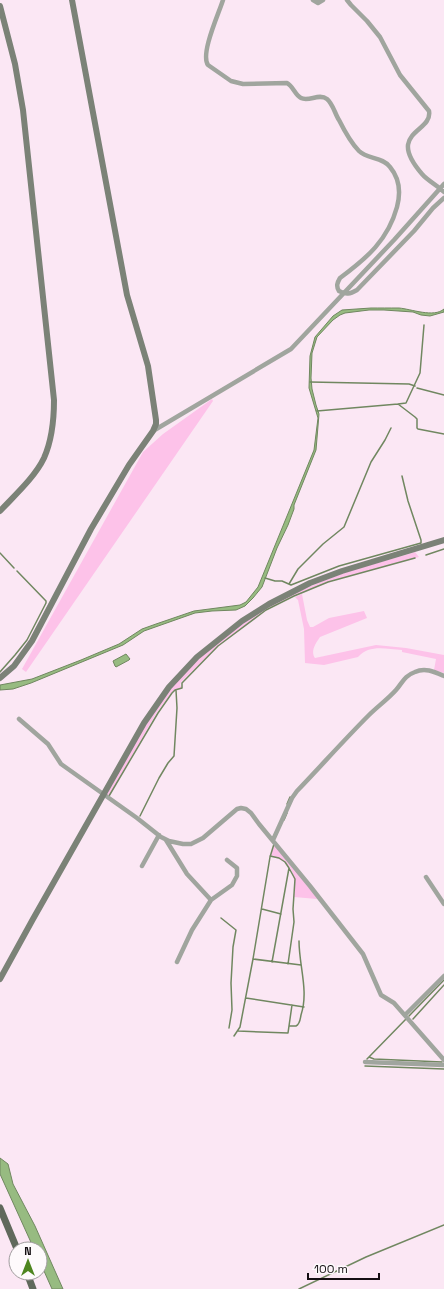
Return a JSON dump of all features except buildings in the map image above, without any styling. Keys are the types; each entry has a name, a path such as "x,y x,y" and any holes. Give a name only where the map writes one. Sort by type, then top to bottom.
{"main road":[{"path":"0,1208 14,1241"}],"street":[{"path":"0,678 14,666 32,641 91,529 129,465 153,431 156,424 148,366 127,295 72,0"},
{"path":"223,0 210,38 206,59 208,66 236,83 287,83 302,99 307,100 318,97 328,100 332,105 339,122 357,150 389,165 399,182 400,191 398,204 391,226 374,250 340,278 337,282 339,291 343,293 352,293 357,290 414,231 432,208 444,198"},
{"path":"313,0 318,2 323,0"},
{"path":"153,431 291,349 443,188 424,176 410,157 408,151 408,142 411,136 428,120 430,116 429,111 400,75 380,37 347,0"},
{"path":"0,6 15,64 23,110 54,400 52,431 44,459 35,472 0,511"},
{"path":"0,979 144,723 169,687 196,657 242,621 269,604 310,583 342,571 444,540"},
{"path":"273,840 292,798 297,791 369,715 396,690 408,675 416,671 427,670 434,671 444,676"},
{"path":"19,719 48,744 61,764 165,839 176,843 191,844 204,838 237,809 246,809 251,813 363,954 381,994 394,1002 444,1060"},
{"path":"142,866 158,835"},
{"path":"165,839 187,874 211,900"},
{"path":"177,962 192,930 211,900 232,885 237,876 238,868 227,860"},
{"path":"426,877 444,904"},
{"path":"406,1015 444,976"},
{"path":"365,1062 444,1066"}],"shaded area":[{"path":"399,308 429,313 440,312 444,309 444,312 430,316 413,312 384,310 345,313 333,320 317,337 312,353 311,378 312,389 319,414 316,450 294,505 288,525 277,548 262,587 253,598 245,606 236,610 195,613 144,631 123,645 31,683 13,689 0,690 0,685 32,679 119,644 142,629 194,611 240,605 246,602 258,587 314,450 318,418 309,388 310,356 315,337 333,316 342,310"},
{"path":"212,399 213,401 26,672 22,669 143,452 163,434"},
{"path":"415,552 419,557 328,582 294,596 266,610 218,646 181,682 180,685 182,688 172,692 157,712 109,796 106,794 144,727 167,693 207,651 226,636 266,609 308,587 352,571"},
{"path":"302,594 307,620 310,627 313,627 329,618 364,611 367,618 320,637 313,650 315,658 376,645 406,648 444,655 444,673 434,670 436,659 402,652 402,650 384,648 367,650 358,657 324,665 305,663 304,629 298,600 295,597"},
{"path":"126,654 130,659 116,667 113,661"},
{"path":"275,845 317,899 294,897 292,871 284,862 270,856"},
{"path":"0,1158 8,1164 13,1184 42,1241 30,1241 0,1174"},
{"path":"48,1255 63,1289 52,1289 48,1280"}],"waterway":[{"path":"398,404 406,403 420,373 424,325"},
{"path":"310,382 409,384 415,386"},
{"path":"417,388 444,395"},
{"path":"317,411 398,404 417,419 418,429 444,434"},
{"path":"289,584 298,569 323,544 344,527 371,462 391,428"},
{"path":"265,578 275,581 282,581 291,585 339,566 421,543 402,476"},
{"path":"426,555 444,549"},
{"path":"0,553 14,568"},
{"path":"109,796 158,713 172,693 175,690 182,688 182,683 218,646 266,610 294,596 328,582 415,558"},
{"path":"0,672 27,640 46,603 46,601 17,571"},
{"path":"140,816 159,778 174,756 177,708 176,690"},
{"path":"287,804 290,797"},
{"path":"284,820 287,813"},
{"path":"234,1036 240,1027 270,857 274,844"},
{"path":"270,856 279,858 285,862 295,879 293,909 294,922 288,964"},
{"path":"272,962 289,868"},
{"path":"262,909 281,914"},
{"path":"221,918 236,930 233,947 231,983 232,1010 229,1028"},
{"path":"289,1026 296,1026 298,1024 303,1006 304,988 299,941"},
{"path":"253,959 301,965"},
{"path":"409,1016 444,980"},
{"path":"413,1019 444,985"},
{"path":"246,998 304,1007"},
{"path":"238,1031 288,1033 292,1005"},
{"path":"367,1059 406,1019"},
{"path":"369,1057 374,1059 442,1062"},
{"path":"365,1066 444,1069"},
{"path":"299,1289 366,1257 444,1225"}]}
